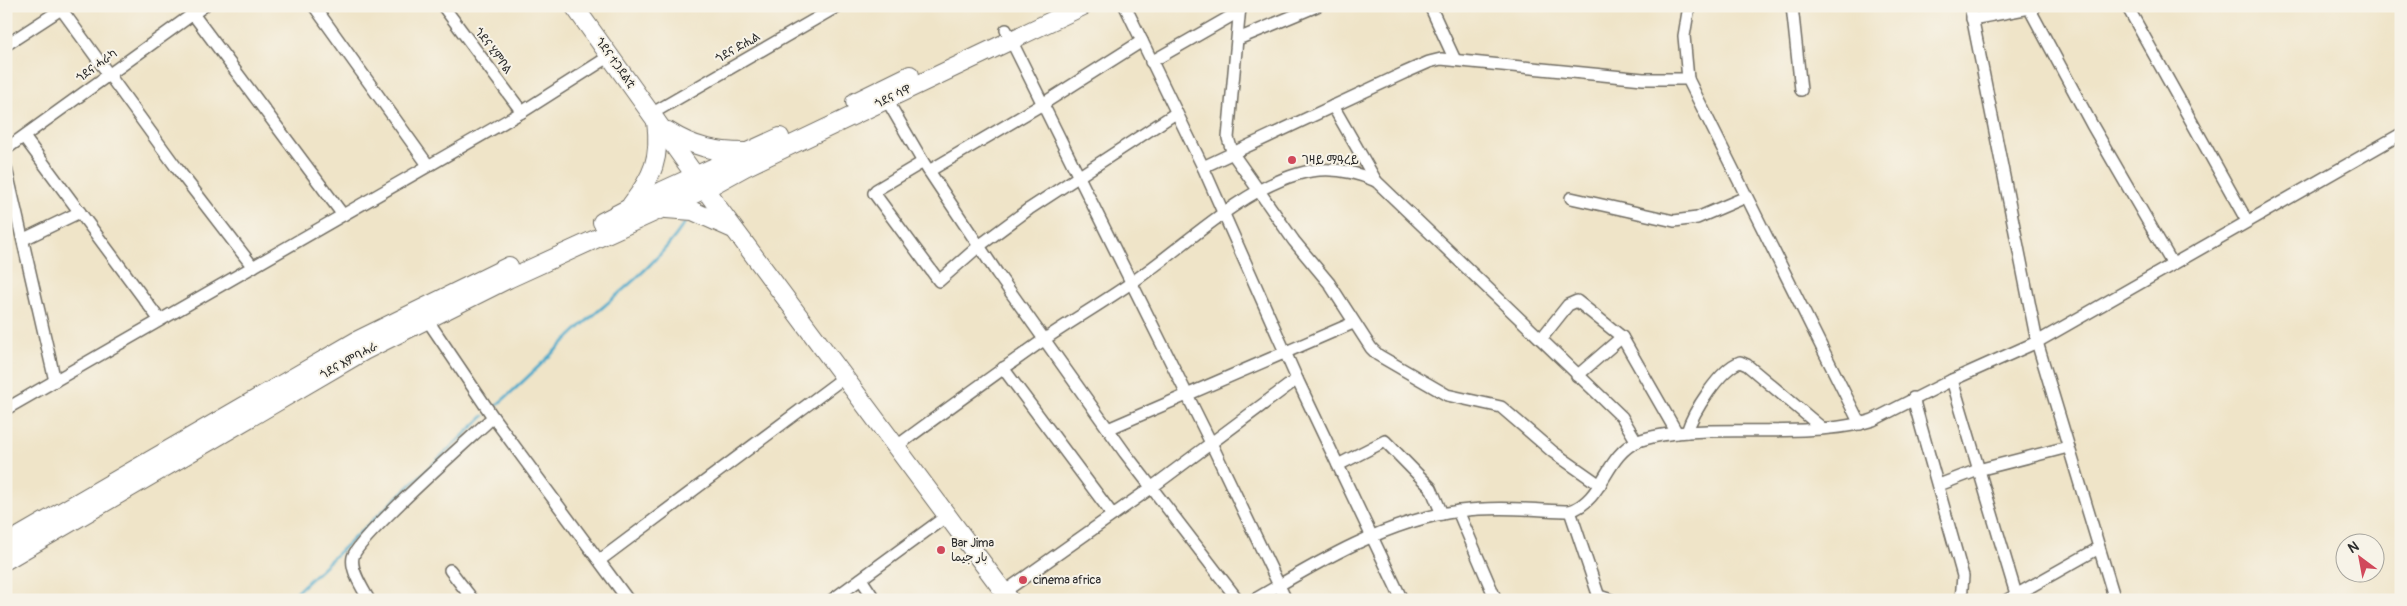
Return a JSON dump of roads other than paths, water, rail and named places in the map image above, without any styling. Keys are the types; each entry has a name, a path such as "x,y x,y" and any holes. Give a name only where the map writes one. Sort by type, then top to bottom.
{"main road":[{"name":"ጎደና ተጋደልቲ","path":"574,6 734,228 846,376 1007,596"},
{"name":"ጎደና ሳዋ","path":"1008,36 1056,6"},
{"name":"ጎደና ሳዋ","path":"701,182 1008,36 1083,6"},
{"path":"656,120 695,146 746,159 731,179 725,197 734,228"},
{"path":"629,209 645,185 655,165 659,140 656,120"},
{"name":"ጎደና እምባሓራ","path":"6,544 299,374 423,314 629,209 701,182"},
{"name":"ጎደና እምባሓራ","path":"6,560 356,356 423,314 501,282 660,209 701,182"},
{"path":"660,209 693,211 734,228"}],"street":[{"name":"ጎደና ሓራካ","path":"6,149 108,75 190,10 204,6"},
{"path":"314,6 428,165"},
{"name":"ጎደና ሂምቦል","path":"443,6 522,112"},
{"path":"1126,6 1151,62 1203,167 1297,379 1402,600"},
{"path":"1238,39 1317,6"},
{"path":"1430,6 1455,60"},
{"path":"1689,6 1684,36 1688,79 1860,424"},
{"path":"1792,6 1801,90"},
{"path":"1970,6 2038,342 2115,600"},
{"path":"2127,6 2247,221"},
{"path":"6,45 62,7 108,75 253,268"},
{"name":"ጎደና ድሒል","path":"656,120 834,7"},
{"path":"1972,19 2033,7 2092,126 2172,263"},
{"path":"1151,62 1240,9"},
{"path":"1240,9 1228,138 1233,154 1294,241 1329,283 1363,338 1378,354 1447,395 1501,408 1552,452 1600,485"},
{"path":"190,10 342,214"},
{"path":"1008,36 1211,443 1286,600"},
{"path":"1142,41 1041,105 926,166 876,190 875,197 939,281 979,246 1077,176 1176,113"},
{"path":"6,409 159,319 253,268 342,214 522,112 610,56"},
{"path":"1203,167 1429,62 1455,60 1644,79 1688,79"},
{"path":"884,95 926,166 1024,312 1151,488 1238,600"},
{"path":"1333,106 1376,181 1577,376 1622,417 1637,442"},
{"path":"1254,600 1279,585 1372,538 1415,521 1458,511 1506,509 1570,511 1585,503 1600,485 1612,461 1637,442 1682,432 1822,428 1860,424 1873,420 1913,398 2038,342 2172,263 2401,134"},
{"path":"24,137 159,319"},
{"path":"6,168 24,239 55,381"},
{"path":"897,446 1003,368 1131,283 1224,214 1260,190 1300,173 1318,171 1343,170 1376,181"},
{"path":"1571,198 1674,221 1697,218 1746,197"},
{"path":"24,239 80,212"},
{"path":"1541,339 1568,306 1577,301 1622,337 1682,432"},
{"path":"423,314 493,417 628,600"},
{"path":"1108,429 1353,323"},
{"path":"1577,376 1622,337"},
{"path":"1682,432 1725,372 1732,365 1740,362 1761,376 1822,428"},
{"path":"1003,368 1112,514"},
{"path":"600,560 846,376"},
{"path":"1007,596 1112,514 1151,488 1297,379"},
{"path":"1952,380 2011,597 2099,548"},
{"path":"1913,398 1939,485 1963,576 1961,600"},
{"path":"369,600 354,568 352,560 354,552 376,528 493,417"},
{"path":"1338,465 1385,441 1431,488 1442,514"},
{"path":"1939,485 1978,470 2068,447"},
{"path":"1458,511 1496,600"},
{"path":"1570,511 1599,598 1611,600"},
{"path":"832,600 948,515"},
{"path":"450,570 473,600"},
{"path":"861,579 876,600"}],"waterway":[{"path":"497,405 581,326 649,266 684,224"},
{"path":"288,600 484,416"}],"place":[{"name":"ገዛይ ማዓረይ","path":"1292,160"},
{"name":"Bar Jima بار جيما","path":"941,550"},
{"name":"cinema africa","path":"1023,580"}]}
